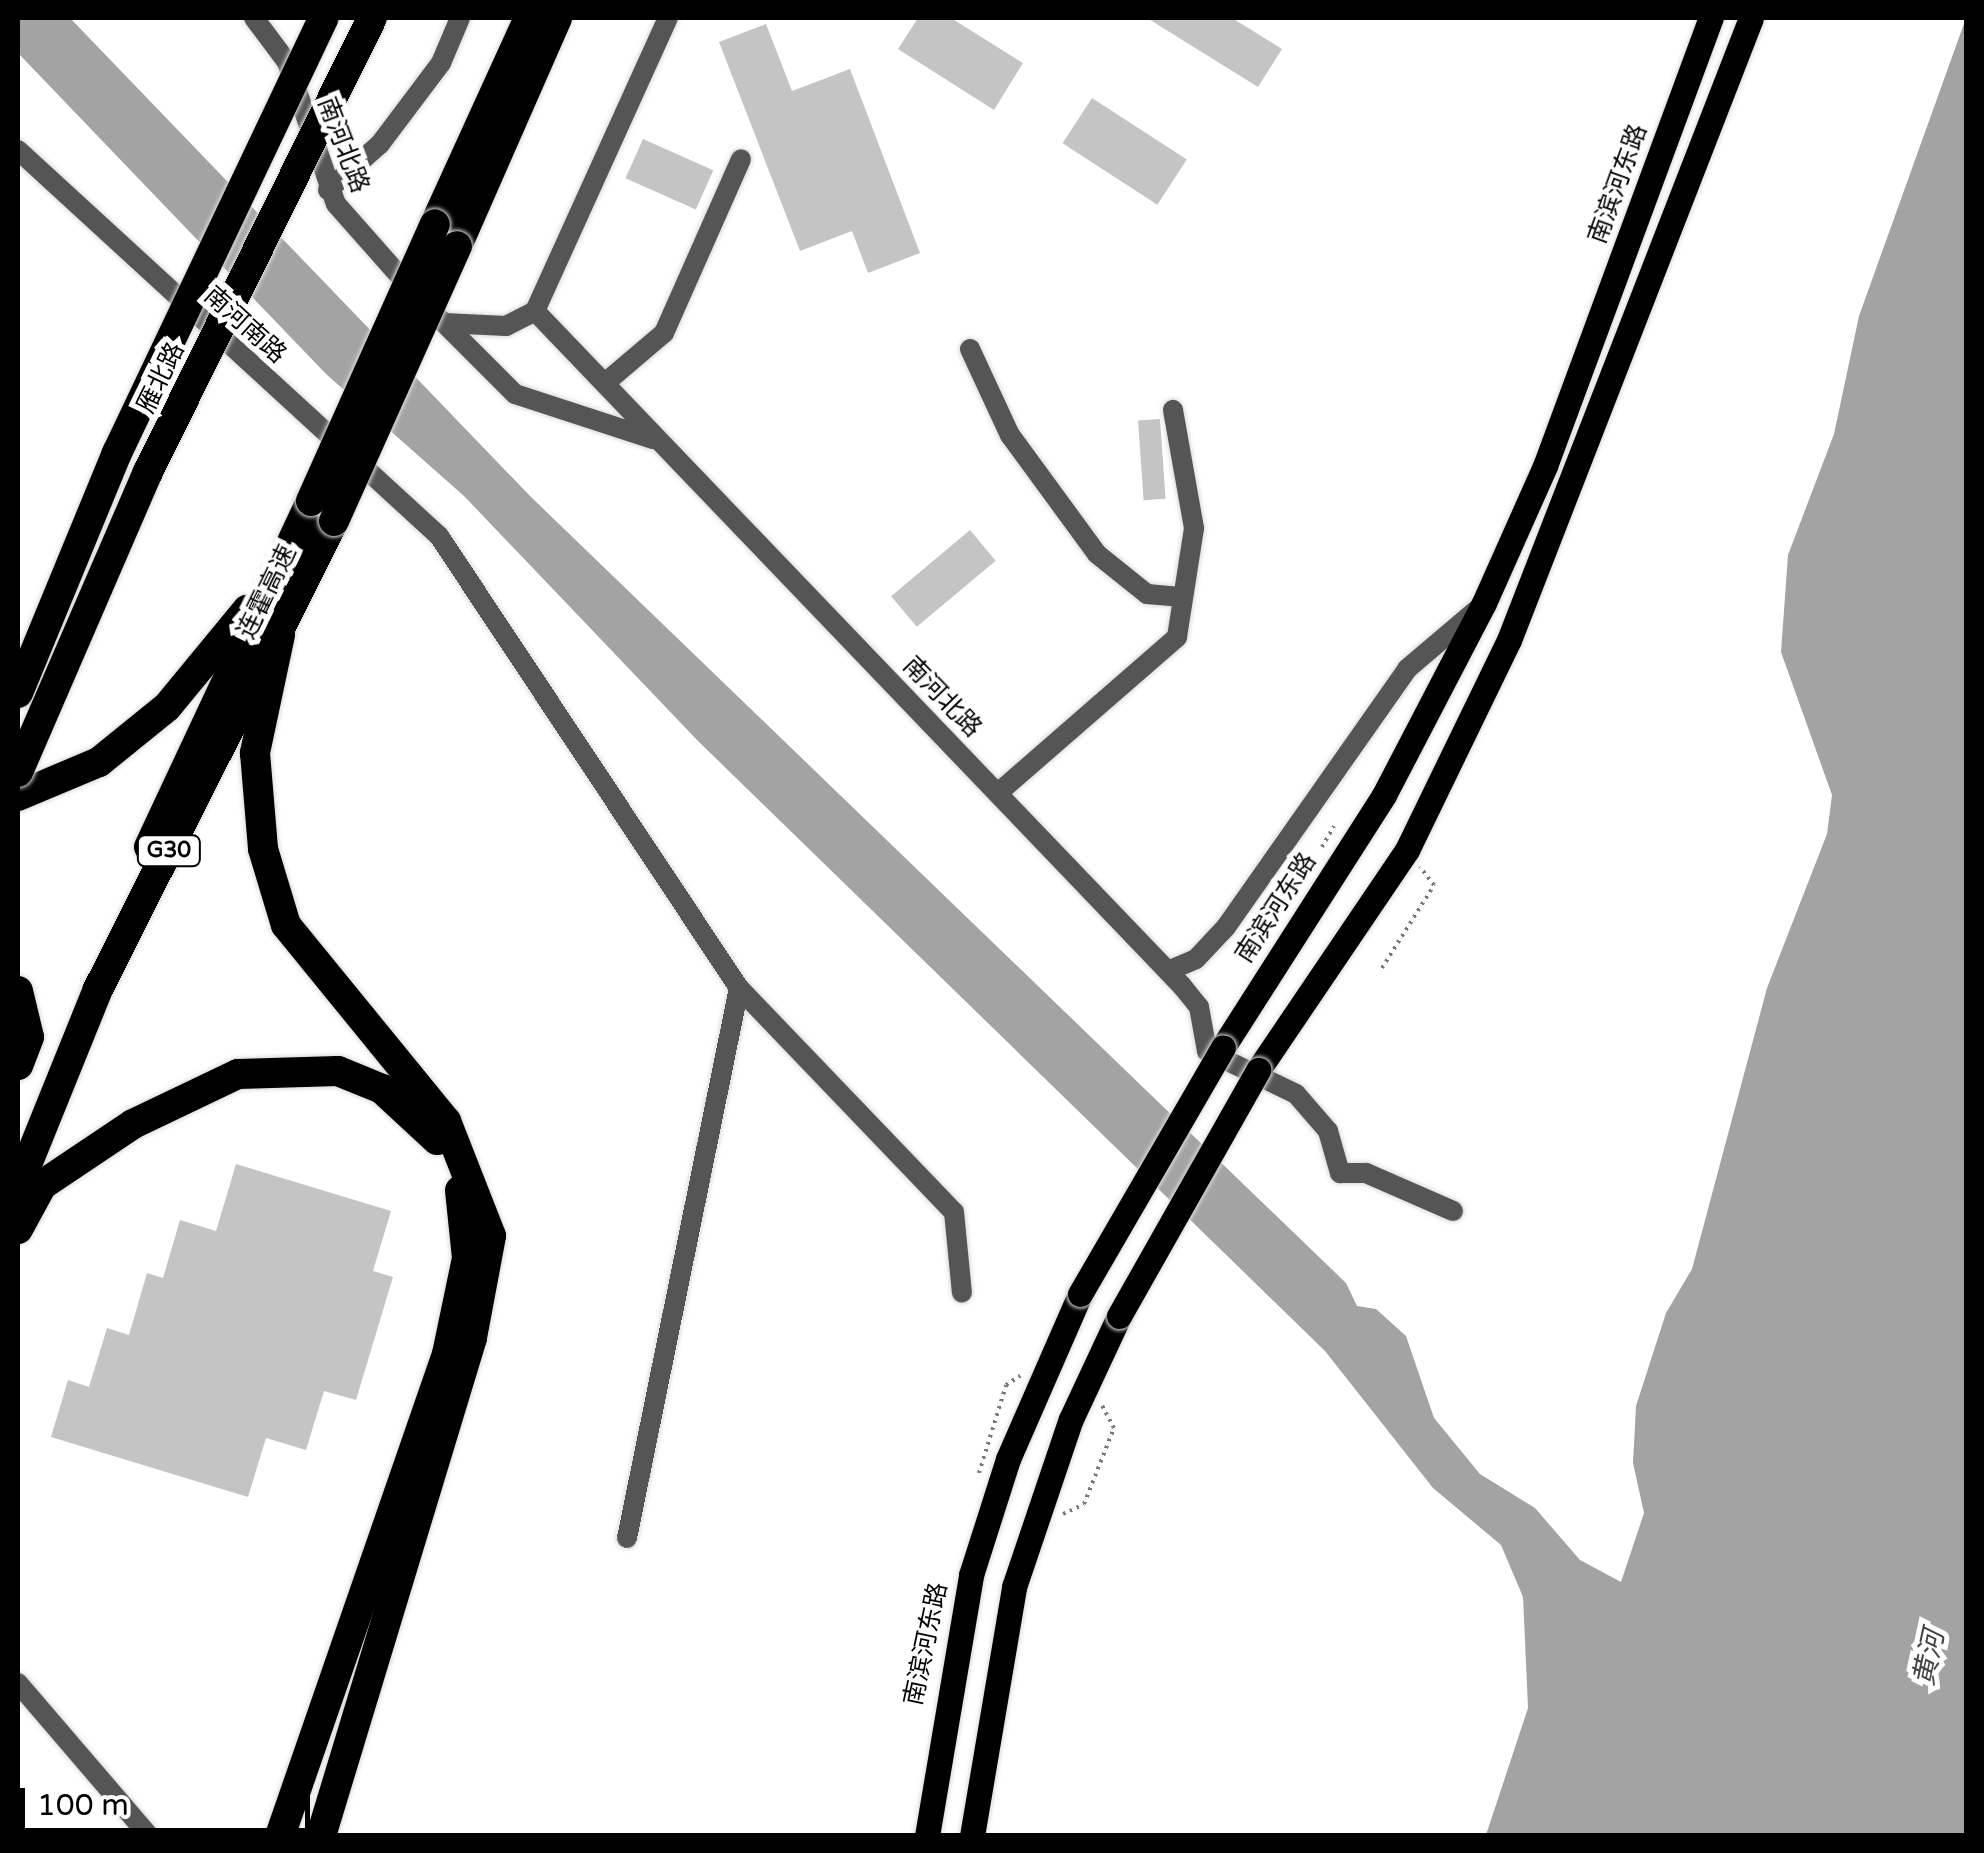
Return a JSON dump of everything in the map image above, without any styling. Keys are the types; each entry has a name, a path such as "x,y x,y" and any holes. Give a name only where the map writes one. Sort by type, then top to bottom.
{"highway":[{"name":"雁北路","path":"18,694 116,453 324,18"},
{"name":"雁北路","path":"18,772 148,472 372,18"},
{"name":"连霍高速","path":"18,1186 98,989 280,635 322,511 435,224 529,18"},
{"name":"连霍高速","path":"18,1137 277,573 322,511 457,246 558,18"},
{"path":"18,796 98,762 167,708 277,573"},
{"path":"280,635 256,753 263,849 286,925 446,1121 491,1236 472,1338 320,1836"},
{"path":"18,992 29,1037 18,1065"},
{"path":"18,1229 42,1185 133,1124 221,1080 286,1066 338,1071 382,1089 419,1116 456,1173 467,1258 446,1354 280,1836"}],"main road":[{"name":"南滨河东路","path":"928,1836 971,1575 1008,1458 1080,1294 1223,1047 1384,795 1484,603 1545,466 1711,18"},
{"path":"972,1836 988,1702 1030,1530 1090,1378 1119,1316 1258,1070 1407,850 1509,640 1751,18"}],"street":[{"name":"南河北路","path":"254,18 287,62 328,190 444,324 515,394 664,446"},
{"path":"328,190 380,144 440,62 460,18"},
{"path":"444,324 506,326 535,311 668,18"},
{"name":"南河南路","path":"18,150 439,536 739,988 954,1212 962,1294"},
{"path":"604,383 664,333 742,159"},
{"name":"南河北路","path":"535,311 1175,979 1199,1007 1206,1051 1296,1094 1328,1131 1340,1173 1366,1173 1453,1210"},
{"path":"970,349 1010,434 1097,554 1148,594 1183,597"},
{"path":"999,792 1177,636 1194,528 1173,410"},
{"path":"1175,979 1226,927 1416,658 1484,603"},
{"path":"627,1538 739,988"},
{"path":"18,1682 149,1836"}],"path":[{"path":"1382,968 1434,885"},
{"path":"1030,1530 1084,1504 1114,1428 1090,1378"}],"water":[{"name":"黄河","path":"18,18 70,18 531,497 1346,1283 1357,1306 1376,1309 1406,1336 1434,1418 1480,1474 1535,1508 1580,1560 1621,1582 1644,1513 1633,1463 1636,1406 1666,1313 1692,1269 1767,988 1827,834 1832,795 1781,652 1788,555 1834,434 1859,316 1966,18 1966,1835 1486,1835 1528,1708 1523,1597 1501,1545 1433,1488 1325,1351 698,741 464,496 326,374 18,53"}],"building":[{"path":"918,18 951,18 1023,63 994,110 898,49"},
{"path":"1147,18 1232,18 1282,49 1258,87"},
{"path":"766,24 792,91 850,69 920,253 868,273 852,231 800,251 719,42"},
{"path":"1092,98 1187,160 1157,205 1063,143"},
{"path":"643,139 713,170 696,210 626,178"},
{"path":"1160,419 1166,499 1144,500 1138,421"},
{"path":"970,530 996,561 917,627 891,596"},
{"path":"236,1164 391,1211 373,1271 393,1277 356,1400 324,1391 306,1450 266,1438 248,1497 51,1437 68,1380 89,1387 107,1328 129,1335 147,1273 163,1278 180,1220 216,1231"}]}
